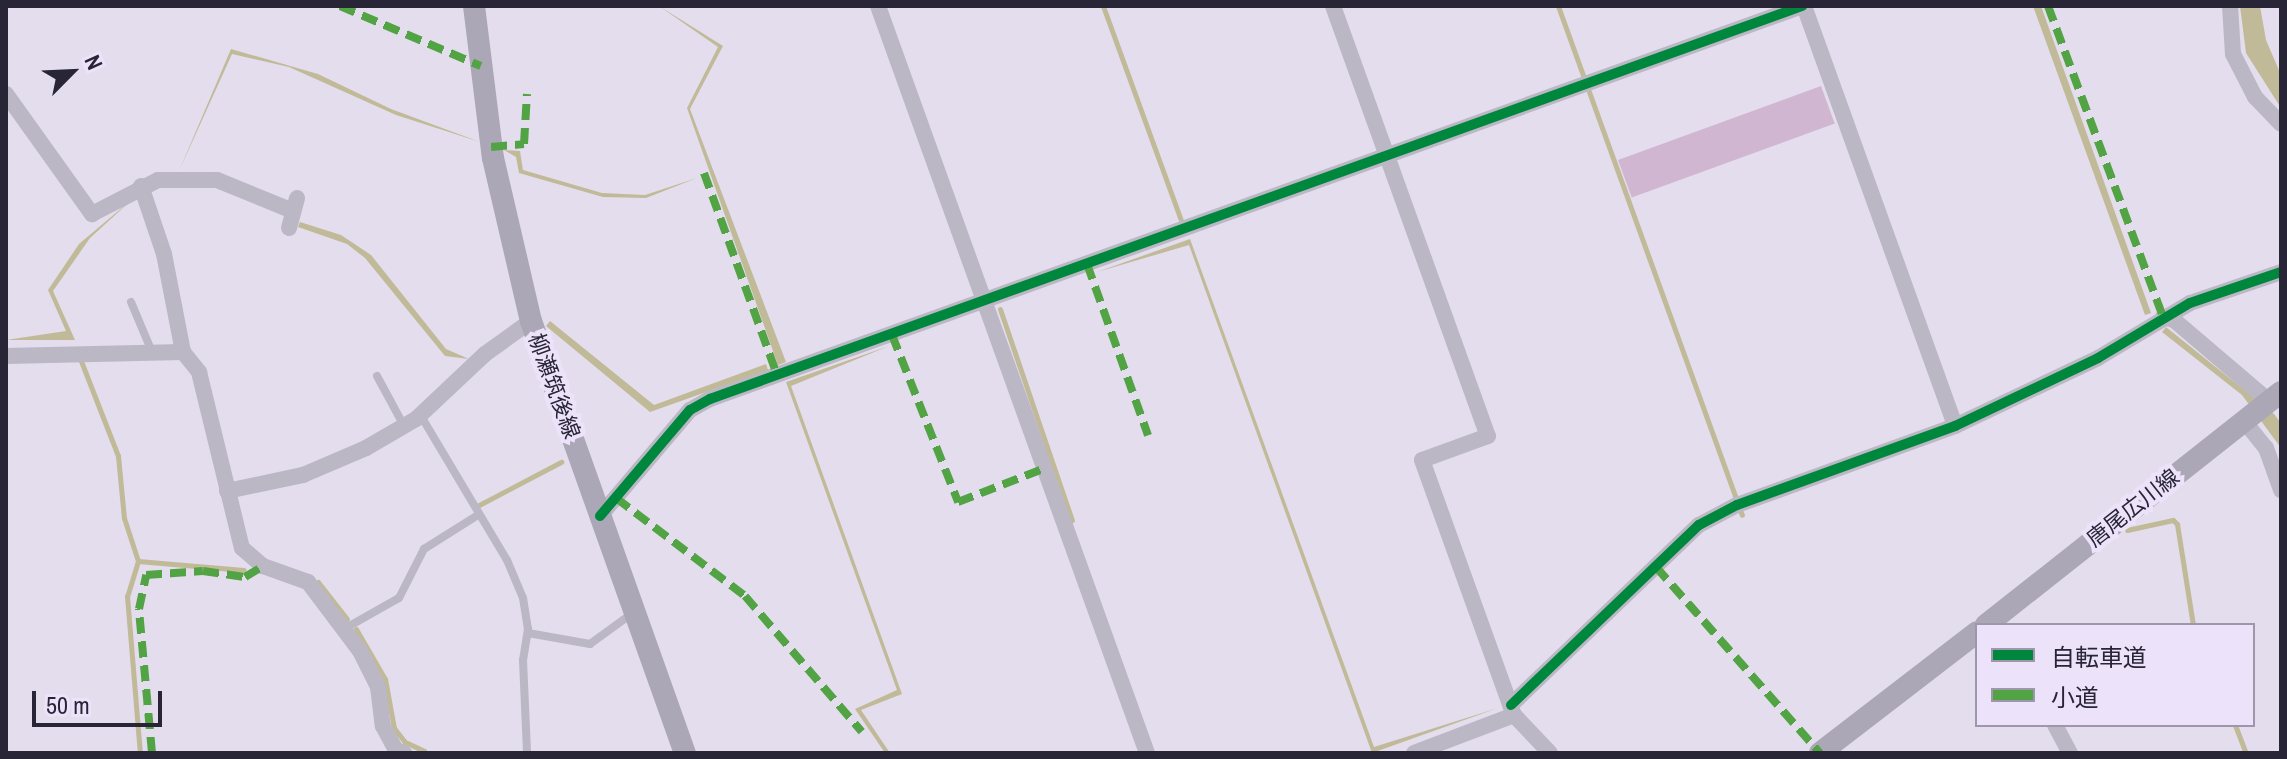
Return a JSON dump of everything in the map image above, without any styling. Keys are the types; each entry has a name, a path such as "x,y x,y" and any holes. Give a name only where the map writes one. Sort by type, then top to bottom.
{"main road":[{"name":"柳瀬筑後線","path":"474,6 493,158 531,321 685,753"},
{"name":"唐尾広川線","path":"1995,622 2263,406"},
{"path":"1820,753 1975,634"}],"street":[{"path":"878,6 1147,753"},
{"path":"1333,6 1488,436 1422,460 1513,710 1550,753"},
{"path":"600,516 690,410 984,300 1803,6 1955,426"},
{"path":"2230,6 2233,54 2255,97 2281,124"},
{"path":"6,94 92,214 141,186 158,180 217,180 293,212"},
{"path":"141,186 164,254 183,352 199,372 242,548 263,566 308,582 344,629 378,687 383,726 396,750 404,753"},
{"path":"1414,753 1513,710 1699,525 1737,505 1955,426 2098,358 2163,317 2281,272"},
{"path":"2163,317 2263,406 2266,448 2281,490"},
{"path":"227,491 303,475 404,426 421,415 485,354 531,321"},
{"path":"6,356 183,352"},
{"path":"2056,727 2070,753"}],"lane":[{"path":"131,302 152,352"},
{"path":"377,376 404,426"},
{"path":"421,415 518,585 528,633 523,660 527,753"},
{"path":"344,629 399,598 424,549 478,515"},
{"path":"528,633 590,644 634,612"}],"shaded area":[{"path":"659,6 723,46 690,109 786,362 778,365 687,108 718,47"},
{"path":"2033,6 2041,6 2151,313 2145,315"},
{"path":"2240,6 2260,6 2266,40 2281,75 2281,108 2246,53"},
{"path":"231,49 318,74 391,109 480,142 396,115 289,67 232,54 179,171"},
{"path":"1821,86 1835,124 1632,197 1618,160"},
{"path":"504,150 520,151 523,170 602,193 645,195 697,178 646,198 603,197 519,173 516,157"},
{"path":"136,196 90,238 53,291 75,340 6,340 66,331 48,290 79,244"},
{"path":"300,222 341,235 371,255 446,349 469,359 445,356 365,258 347,244 298,227"},
{"path":"1190,239 1374,747 1498,708 1372,753 1189,245 1097,272"},
{"path":"550,321 654,405 766,364 768,370 650,412 546,326"},
{"path":"2166,327 2274,414 2281,423 2281,448 2242,395 2162,332"},
{"path":"889,346 791,386 902,694 861,710 890,753 885,753 855,709 897,690 786,382"}],"waterway":[{"path":"1103,6 1181,220"},
{"path":"1558,6 1742,515"},
{"path":"1000,309 1072,520"},
{"path":"81,361 118,456 124,518 138,561 244,570"},
{"path":"479,505 561,462"},
{"path":"2127,530 2173,520 2177,524 2193,623"},
{"path":"138,561 127,596 140,753"},
{"path":"318,582 347,619"},
{"path":"356,629 385,679 394,728 405,742 424,751"},
{"path":"2236,727 2246,753"}],"marked path":[{"path":"340,6 481,66"},
{"path":"2048,6 2163,317"},
{"path":"491,147 524,144 527,94"},
{"path":"704,173 778,377"},
{"path":"1087,264 1148,435"},
{"path":"892,335 958,502 1045,468"},
{"path":"616,498 745,596 862,732"},
{"path":"152,753 139,609 146,575 203,571 245,577 263,566"},
{"path":"1656,567 1820,753"}],"cycle path":[{"path":"600,516 690,410 710,399 1802,6"},
{"path":"1511,705 1699,525 1737,505 1955,426 2098,358 2190,303 2281,272"}]}
